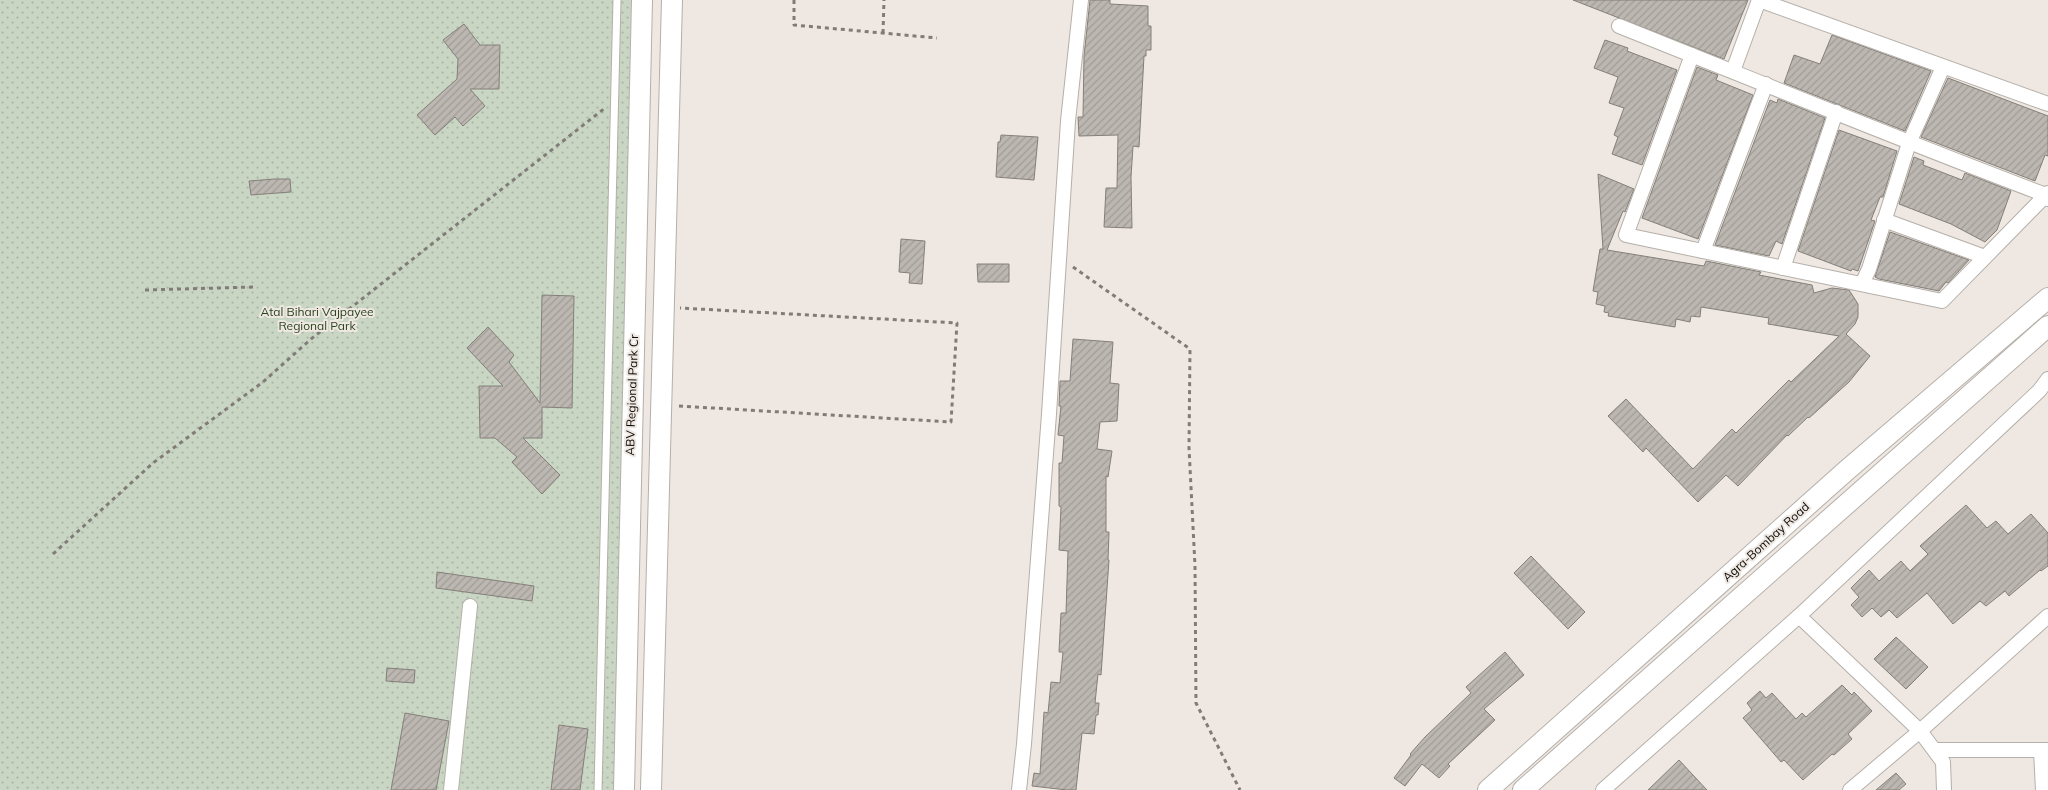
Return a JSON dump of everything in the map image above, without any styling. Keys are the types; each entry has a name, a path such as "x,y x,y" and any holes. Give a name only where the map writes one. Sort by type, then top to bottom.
{"street":[{"name":"ABV Regional Park Cr","path":"624,790 642,0"},
{"path":"650,790 672,0"},
{"path":"1019,790 1049,414 1068,121 1081,0"},
{"path":"1733,71 1758,0 2048,104"},
{"path":"1619,26 1836,112 1909,143 2047,196 1942,301 1626,235 1692,55"},
{"path":"1862,284 1869,268 1909,143 1942,67"},
{"path":"1704,251 1766,84"},
{"path":"1783,268 1836,112"},
{"path":"1884,220 1985,257"},
{"name":"Agra-Bombay Road","path":"1488,790 1848,470 2048,298"},
{"name":"Agra-Bombay Road","path":"1523,790 2048,326"},
{"path":"1603,790 1799,616 2039,391 2048,379"},
{"path":"451,790 470,606"},
{"path":"1799,616 1920,731 1936,750 1943,762 1944,790"},
{"path":"1850,790 1920,731 2048,616"},
{"path":"1936,750 2045,751 2043,790"}],"lane":[{"path":"598,790 617,0"}],"path":[{"path":"794,0 794,25 937,38"},
{"path":"883,33 884,0"},
{"path":"53,554 153,464 262,382 311,339 615,100"},
{"path":"1059,258 1190,349 1189,448 1195,566 1196,704 1240,790"},
{"path":"145,290 254,287"},
{"path":"661,405 951,422 957,323 663,307"}],"green space":[{"name":"Atal Bihari Vajpayee Regional Park","path":"0,0 642,0 624,790 0,790"}],"building":[{"path":"1090,0 1110,0 1110,4 1148,6 1148,26 1151,26 1151,50 1146,50 1146,56 1144,56 1139,147 1133,146 1131,177 1132,228 1104,227 1106,188 1117,188 1118,135 1079,136 1078,117 1083,117 1084,56"},
{"path":"1573,0 1748,0 1724,59"},
{"path":"464,24 480,45 500,45 499,89 470,89 485,106 463,126 455,117 435,135 417,115 457,79 458,59 443,40"},
{"path":"1832,35 1931,71 1905,131 1784,83 1794,55 1820,64"},
{"path":"1605,40 1628,48 1627,51 1677,70 1642,165 1612,154 1618,137 1614,135 1624,108 1609,103 1618,77 1594,68"},
{"path":"1697,67 1718,75 1716,80 1753,95 1698,239 1642,218"},
{"path":"1948,78 2048,116 2048,156 2045,155 2035,181 1921,137"},
{"path":"1778,99 1825,118 1782,244 1776,241 1769,256 1715,245 1770,100 1777,103"},
{"path":"1839,130 1897,151 1883,197 1880,197 1871,220 1875,221 1858,271 1852,269 1851,271 1798,251"},
{"path":"1001,135 1038,137 1034,180 996,177 998,142 1000,142"},
{"path":"1914,157 1924,161 1923,165 1962,180 1965,173 2011,191 1997,230 1985,242 1951,224 1899,204"},
{"path":"1598,174 1634,189 1607,250 1704,266 1706,261 1761,272 1759,275 1812,285 1814,293 1832,288 1849,290 1858,304 1858,317 1855,324 1846,334 1870,356 1849,382 1787,435 1738,486 1726,475 1698,502 1646,448 1643,452 1608,416 1626,399 1693,469 1732,429 1736,433 1789,380 1791,382 1839,336 1768,324 1769,318 1701,307 1700,317 1691,316 1690,322 1676,319 1675,327 1608,316 1609,313 1604,312 1605,306 1596,304 1598,292 1593,291 1600,249 1603,249"},
{"path":"290,179 291,192 251,195 249,181"},
{"path":"1890,232 1969,260 1939,291 1879,279 1875,277"},
{"path":"901,239 925,241 922,284 909,283 910,273 899,272"},
{"path":"977,264 1009,264 1009,282 978,282"},
{"path":"542,295 574,296 572,408 542,407 542,438 523,438 560,475 542,494 512,462 517,457 495,438 480,438 479,386 503,386 467,348 488,327 514,355 509,362 540,403"},
{"path":"1073,339 1113,342 1110,383 1119,384 1117,421 1100,422 1097,449 1112,451 1108,477 1106,476 1106,532 1109,532 1109,560 1101,675 1098,674 1095,703 1099,703 1098,715 1096,715 1094,734 1082,733 1076,790 1067,790 1032,786 1034,773 1040,774 1044,712 1048,713 1051,682 1060,683 1063,652 1059,652 1061,613 1066,613 1068,551 1059,550 1061,507 1059,506 1059,463 1062,463 1064,436 1058,435 1061,406 1059,406 1060,381 1070,381"},
{"path":"1966,505 1987,528 1996,521 2008,534 2031,514 2048,533 2048,566 2040,570 2009,596 2005,591 1986,606 1980,601 1953,624 1927,593 1897,618 1889,610 1881,617 1872,608 1862,617 1851,605 1859,597 1851,588 1869,570 1879,581 1901,561 1910,571 1928,554 1920,546"},
{"path":"1531,556 1585,612 1568,629 1514,573"},
{"path":"437,572 534,586 532,601 436,588"},
{"path":"1896,637 1928,667 1906,689 1874,659"},
{"path":"1505,652 1524,675 1484,709 1495,720 1448,764 1450,766 1439,778 1422,764 1405,786 1394,778 1410,754 1425,737 1471,693 1466,687"},
{"path":"387,668 415,670 414,683 386,681"},
{"path":"1842,685 1852,695 1854,692 1872,711 1848,734 1852,739 1803,780 1784,760 1781,762 1743,718 1752,710 1747,703 1760,691 1766,698 1772,693 1796,719 1802,713 1806,717"},
{"path":"405,713 449,721 436,790 391,790"},
{"path":"559,725 588,729 580,790 551,790"},
{"path":"1679,760 1707,790 1648,790"},
{"path":"1896,773 1906,784 1899,790 1876,790"}]}
